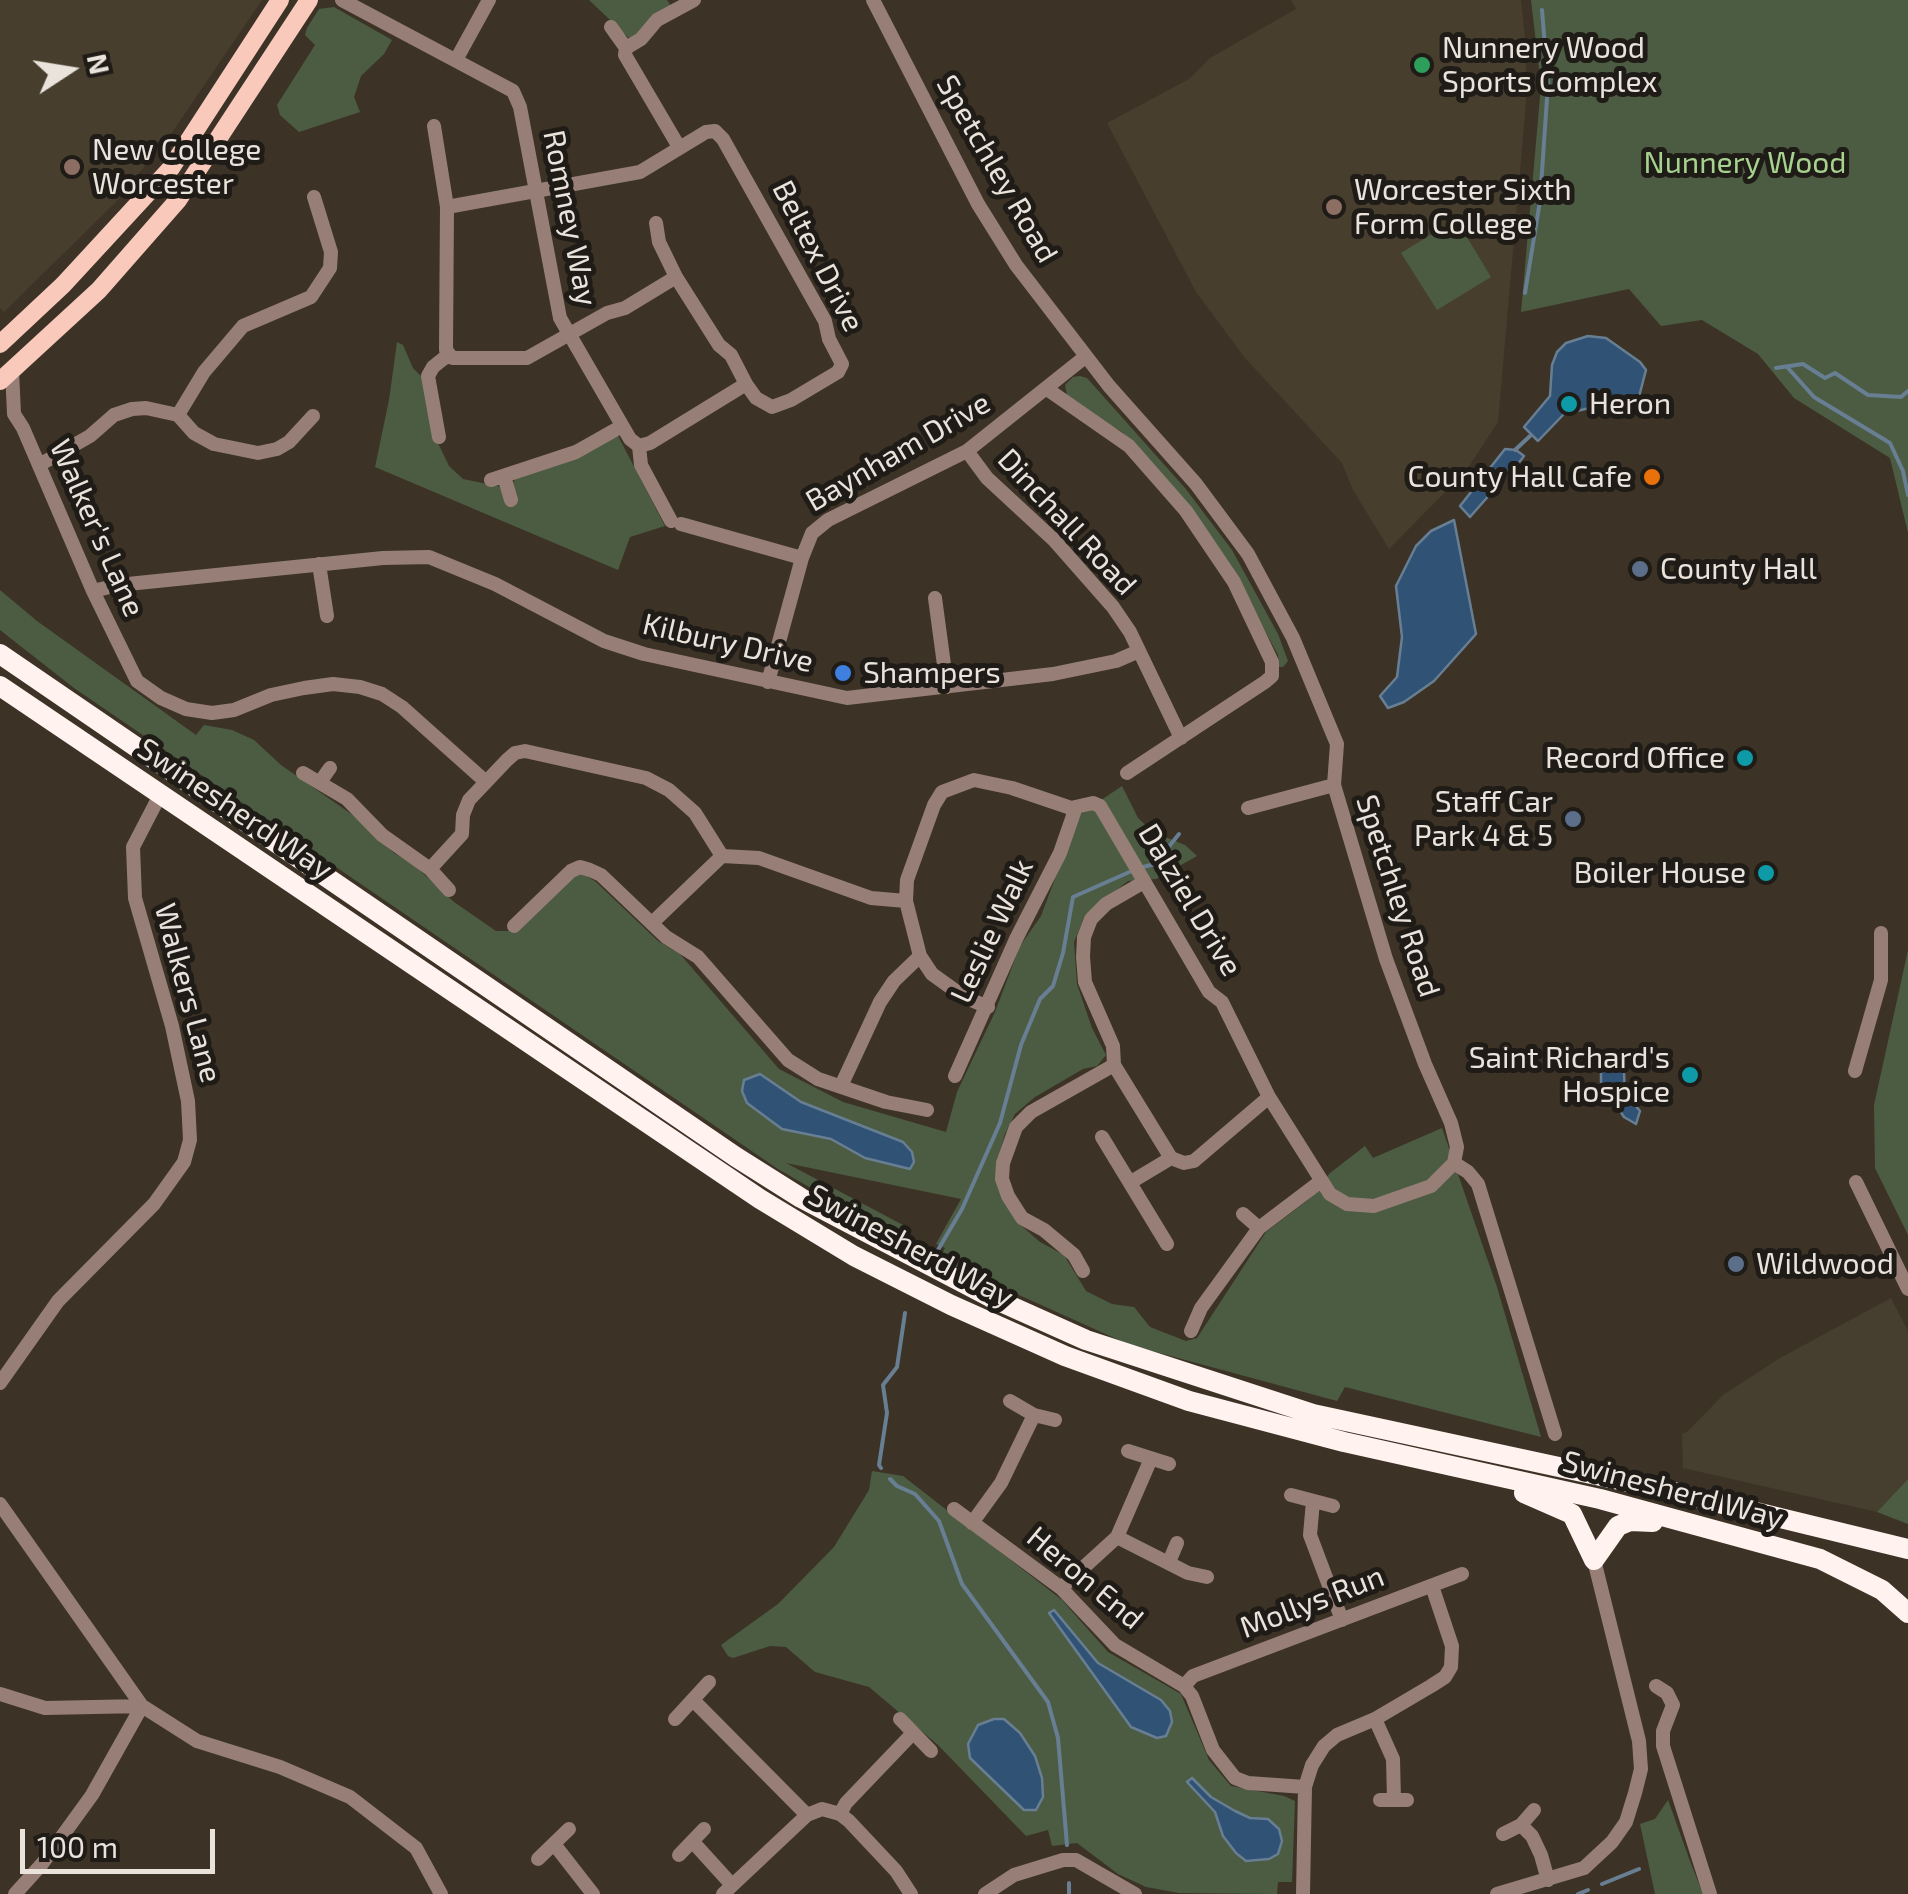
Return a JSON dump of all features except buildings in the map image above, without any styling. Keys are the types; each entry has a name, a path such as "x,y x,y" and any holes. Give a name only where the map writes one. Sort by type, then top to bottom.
{"highway":[{"name":"Swinesherd Way","path":"0,654 736,1156 801,1198 990,1298 1086,1340 1313,1414 1661,1489 1908,1550"},
{"name":"Swinesherd Way","path":"0,686 760,1199 854,1256 950,1306 1065,1356 1189,1401 1344,1442 1600,1499 1820,1560 1882,1590 1908,1613"},
{"path":"1491,1476 1572,1514 1594,1560"},
{"path":"1594,1560 1609,1535 1630,1521 1664,1524 1820,1560"}],"main road":[{"path":"0,344 63,285 170,168 280,0"},
{"path":"6,376 100,290 178,200 309,0"}],"street":[{"name":"Romney Way","path":"342,0 512,91 520,107 555,303 568,335 622,426 639,446 642,465 676,523 802,558"},
{"path":"456,60 489,0"},
{"path":"626,48 658,20 694,0"},
{"name":"Spetchley Road","path":"874,0 978,204 1016,265 1085,357 1196,484 1248,554 1293,638 1337,744 1334,785 1386,959 1451,1124 1457,1147 1454,1164"},
{"path":"610,27 626,48 628,62 679,148"},
{"path":"434,126 447,207 448,355"},
{"name":"Beltex Drive","path":"447,207 640,172 706,132 715,131 724,139 825,321 842,364 838,372 772,407 756,398 746,384"},
{"path":"178,415 204,372 243,326 300,304 320,287 330,268 331,252 314,197"},
{"path":"639,446 746,384 676,277 659,242 656,223"},
{"path":"448,355 460,360 518,360 607,313 625,308 676,277"},
{"path":"439,437 428,376 432,367 448,355"},
{"name":"Baynham Drive","path":"768,682 812,532 966,451 1085,357"},
{"name":"Walker's Lane","path":"6,376 7,412 39,465 137,681 186,709 212,712 234,710 271,695 333,684 382,694 486,782"},
{"path":"1047,390 1128,446 1186,510 1218,554 1268,651 1272,676 1127,773"},
{"path":"39,465 90,436 114,415 146,408 178,415 194,432 214,444 258,453 289,442 313,416"},
{"path":"511,500 498,478 576,452 622,426"},
{"name":"Dinchall Road","path":"966,451 995,487 1078,566 1112,607 1139,650 1181,738"},
{"name":"Kilbury Drive","path":"93,591 319,564 430,557 495,584 604,641 644,654 847,698 1053,674 1116,661 1139,650"},
{"path":"319,564 327,616"},
{"path":"934,598 947,687"},
{"path":"430,870 462,834 465,806 514,753 533,751 646,778 684,801 722,856"},
{"path":"320,782 330,768"},
{"path":"303,773 347,800 449,890"},
{"name":"Dalziel Drive","path":"920,956 906,901 907,880 942,792 974,780 1076,807 1093,803 1100,806 1135,862 1209,992 1222,1002 1269,1097 1330,1194 1348,1204 1374,1206 1431,1186 1454,1164"},
{"path":"1248,808 1334,785"},
{"name":"Walkers Lane","path":"0,1383 58,1300 154,1204 184,1162 190,1140 188,1101 172,1026 135,898 133,847 160,795"},
{"name":"Leslie Walk","path":"955,1076 1016,938 1060,853 1076,807"},
{"path":"652,922 722,856 759,858 871,898 906,901"},
{"path":"514,926 558,881 580,868 600,875 666,937 698,957 788,1060 818,1079 886,1102 927,1110"},
{"path":"1143,880 1106,904 1091,919 1084,938 1086,982 1113,1046 1114,1065 1171,1158 1184,1163 1194,1160 1269,1097"},
{"path":"1856,1070 1881,980 1882,933"},
{"path":"841,1086 880,1002 894,981 920,956 947,987 988,1007"},
{"path":"1083,1271 1074,1255 1022,1218 1002,1180 1003,1163 1016,1127 1031,1112 1114,1065"},
{"path":"1102,1137 1167,1244"},
{"path":"1131,1182 1171,1158"},
{"path":"1454,1164 1478,1184 1555,1434"},
{"path":"1191,1331 1201,1308 1259,1228 1321,1181"},
{"path":"1856,1182 1908,1289"},
{"path":"1243,1214 1259,1228"},
{"path":"1010,1401 1034,1415 1054,1420"},
{"path":"972,1522 1001,1482 1034,1415"},
{"path":"1128,1451 1169,1464"},
{"path":"1061,1588 1117,1537 1150,1461"},
{"path":"1291,1495 1333,1506"},
{"path":"1314,1501 1310,1535 1342,1620"},
{"path":"0,1504 142,1706 197,1741 280,1767 350,1797 416,1848 441,1894"},
{"name":"Heron End","path":"954,1509 1061,1588 1116,1645 1184,1686"},
{"path":"1117,1537 1188,1573 1208,1577"},
{"path":"1170,1562 1177,1543"},
{"path":"1501,1894 1584,1868 1612,1842 1626,1822 1641,1769 1631,1695 1594,1560"},
{"name":"Mollys Run","path":"1184,1686 1194,1676 1462,1574"},
{"path":"1303,1894 1305,1786 1324,1746 1337,1735 1375,1719 1431,1686 1451,1667 1452,1646 1432,1586"},
{"path":"675,1719 709,1682"},
{"path":"1184,1686 1214,1750 1235,1778 1248,1784 1305,1786"},
{"path":"1656,1686 1667,1693 1672,1705 1663,1731 1663,1746 1710,1894"},
{"path":"0,1694 46,1708 142,1706"},
{"path":"694,1700 807,1815"},
{"path":"15,1894 92,1795 142,1706"},
{"path":"1375,1719 1393,1760 1394,1800"},
{"path":"900,1720 931,1751"},
{"path":"840,1814 912,1734"},
{"path":"693,1842 728,1889 807,1815 822,1809 840,1814 896,1871 911,1894"},
{"path":"1503,1834 1521,1825 1534,1810"},
{"path":"1521,1825 1541,1854 1548,1880"},
{"path":"538,1859 569,1829"},
{"path":"679,1854 704,1830"},
{"path":"554,1844 593,1894"},
{"path":"985,1894 1014,1876 1062,1860 1076,1860 1135,1894"}],"shaded area":[{"name":"New College Worcester","path":"0,0 262,0 173,131 116,202 4,312 0,308"},
{"name":"Worcester Sixth Form College","path":"1291,0 1521,0 1526,102 1498,422 1466,471 1389,549 1353,490 1342,463 1245,358 1196,292 1107,123 1189,79 1210,58 1296,9"},
{"path":"1891,1298 1908,1331 1908,1479 1877,1512 1683,1468 1682,1434 1723,1395 1780,1358"}],"green space":[{"path":"589,0 667,0 671,6 629,38"},
{"name":"Nunnery Wood","path":"1531,0 1908,0 1908,533 1890,458 1794,398 1758,354 1702,320 1661,326 1629,289 1521,312 1541,86"},
{"path":"334,7 392,40 384,54 361,76 354,97 360,112 299,132 280,115 277,105 315,45 305,35 307,28 319,9"},
{"path":"1456,219 1491,277 1437,310 1401,253"},
{"path":"397,342 403,345 413,368 423,378 438,443 449,466 463,479 502,487 513,484 515,479 617,434 665,526 630,537 618,570 375,467"},
{"path":"1080,376 1087,378 1185,488 1232,550 1278,634 1288,661 1283,667 1279,667 1278,655 1227,560 1190,506 1122,432 1068,400 1065,385"},
{"path":"0,590 196,735 204,725 232,730 254,740 281,765 357,818 454,902 496,931 509,931 581,872 658,941 680,954 779,1069 843,1102 946,1132 957,1092 995,1012 1020,946 1041,916 1079,815 1122,786 1138,818 1153,832 1185,845 1197,856 1156,879 1128,881 1085,915 1074,942 1077,984 1106,1055 1097,1066 1083,1069 1035,1097 1015,1114 997,1160 1016,1221 1040,1242 1064,1255 1086,1291 1112,1304 1134,1307 1150,1327 1186,1341 1197,1338 1266,1232 1308,1200 1330,1173 1365,1146 1373,1158 1442,1128 1497,1287 1541,1437 1345,1387 1337,1401 1130,1345 939,1259 945,1248 936,1244 961,1199 786,1163 903,1225 896,1237 778,1169 74,688 0,630"},
{"path":"1908,950 1908,1235 1875,1168 1874,1105"},
{"path":"872,1471 903,1476 1062,1600 1108,1652 1181,1694 1209,1760 1231,1786 1295,1801 1292,1882 1278,1882 1277,1894 1179,1893 1146,1887 1118,1874 1077,1843 1052,1846 1048,1830 1026,1836 938,1745 869,1687 815,1672 786,1647 770,1646 733,1658 728,1656 721,1645 778,1604 834,1547 869,1490","holes":["1055,1611 1098,1663 1161,1700 1166,1736 1157,1738 1131,1727 1050,1614","1192,1779 1211,1797 1235,1811 1250,1818 1268,1819 1278,1829 1282,1841 1278,1854 1223,1836 1215,1812 1187,1783"]},
{"path":"1908,1479 1908,1524 1877,1512"},
{"path":"1668,1800 1703,1894 1655,1894 1640,1824 1655,1819"}],"water":[{"path":"1588,336 1606,338 1646,370 1636,408 1608,414 1598,406 1564,414 1538,441 1524,427 1550,396 1557,352 1566,343"},
{"path":"1505,449 1524,456 1511,473 1503,468 1494,477 1499,484 1470,517 1460,506"},
{"path":"1454,520 1476,634 1434,681 1388,708 1380,696 1397,677 1402,637 1396,586 1416,546 1431,531"},
{"path":"1607,1063 1619,1065 1624,1073 1625,1093 1640,1111 1636,1124 1624,1117 1601,1082 1601,1070"},
{"path":"760,1074 801,1102 903,1142 912,1152 914,1162 910,1169 865,1158 831,1139 782,1129 747,1103 742,1091 744,1080"},
{"path":"1054,1610 1098,1663 1161,1700 1170,1711 1172,1722 1166,1736 1157,1738 1131,1727 1049,1613"},
{"path":"1004,1719 1020,1733 1035,1756 1043,1797 1036,1810 1024,1810 970,1758 968,1744 978,1725"},
{"path":"1192,1778 1211,1797 1235,1811 1250,1818 1268,1819 1279,1829 1282,1841 1278,1854 1246,1861 1236,1853 1223,1836 1215,1812 1187,1782"}],"waterway":[{"path":"1525,293 1540,201 1548,84 1542,10"},
{"path":"1776,368 1803,364 1825,378 1835,373 1868,395 1901,397 1908,391"},
{"path":"1788,368 1814,397 1890,443 1903,471 1908,495"},
{"path":"1515,450 1530,436"},
{"path":"1143,867 1155,864 1179,834"},
{"path":"935,1255 962,1209 1000,1123 1021,1045 1040,999 1053,986 1073,897 1134,870"},
{"path":"881,1468 887,1413 883,1385 897,1367 905,1313"},
{"path":"890,1479 915,1494 939,1521 962,1584 1048,1702 1058,1738 1067,1845"},
{"path":"1602,1884 1639,1869"},
{"path":"1069,1883 1069,1894"},
{"path":"1578,1894 1588,1890"}],"place":[{"name":"Nunnery Wood Sports Complex","path":"1422,65"},
{"name":"New College Worcester","path":"72,167"},
{"name":"Worcester Sixth Form College","path":"1334,207"},
{"name":"Heron","path":"1569,404"},
{"name":"County Hall Cafe","path":"1652,477"},
{"name":"County Hall","path":"1640,569"},
{"name":"Shampers","path":"843,673"},
{"name":"Record Office","path":"1745,758"},
{"name":"Staff Car Park 4 & 5","path":"1573,819"},
{"name":"Boiler House","path":"1766,873"},
{"name":"Saint Richard's Hospice","path":"1690,1075"},
{"name":"Wildwood","path":"1736,1264"}]}
